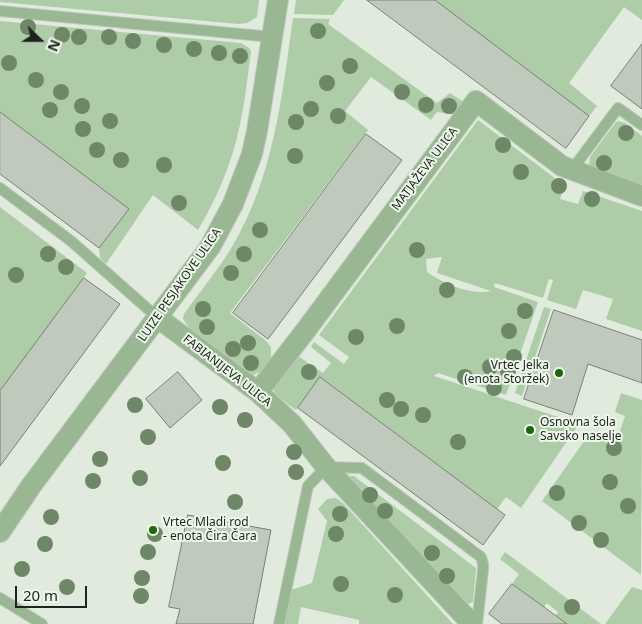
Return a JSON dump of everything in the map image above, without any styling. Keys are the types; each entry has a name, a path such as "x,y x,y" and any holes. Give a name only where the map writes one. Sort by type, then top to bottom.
{"street":[{"name":"LUIZE PESJAKOVE ULICA","path":"0,532 31,486 210,247 233,204 252,154 278,0"},
{"name":"MATJAŽEVA ULICA","path":"258,392 312,323 476,101 562,166 642,196"},
{"name":"FABIANIJEVA ULICA","path":"158,318 258,392 292,424 326,467 472,624"}],"lane":[{"path":"0,11 272,37"},
{"path":"571,170 618,108 642,125"},
{"name":"FABIANIJEVA ULICA","path":"0,188 71,241 158,318"},
{"path":"279,624 308,486 326,467 362,468 481,557 483,570 477,624"},
{"path":"0,598 42,624"}],"green space":[{"path":"0,0 259,0 257,17 247,23 238,24 0,2"},
{"path":"296,0 344,0 333,15 294,14"},
{"path":"435,0 642,0 642,20 624,7 569,83 597,106 589,116"},
{"path":"293,18 330,19 328,24 437,103 450,93 465,103 457,115 437,112 431,120 371,77 345,111 368,130 230,313 265,340 271,347 271,359 260,372 253,375 190,329 183,319 184,314 233,245 258,191 267,163 280,106"},
{"path":"0,21 241,43 249,48 251,51 237,139 222,183 198,230 153,195 106,264 100,258 99,248 129,209 0,112"},
{"name":"Osnovna šola Savsko naselje","path":"478,120 565,184 560,199 578,204 583,191 642,211 642,331 606,319 613,299 583,290 576,309 547,300 553,280 549,279 543,298 495,283 494,287 538,302 506,395 438,373 434,376 579,424 521,508 506,497 497,509 320,377 296,410 277,396 273,389 298,356 323,373 331,363 311,347 314,342 344,364 349,357 319,335","holes":["442,257 437,273 491,291 475,292 458,288 441,280 427,272 426,259"]},
{"path":"616,122 625,123 642,136 642,186 589,166 590,157"},
{"path":"0,207 87,273 0,392"},
{"path":"544,307 551,309 522,396 515,393"},
{"path":"621,393 642,400 641,575 542,501 589,434 597,431 618,437 625,416 615,412"},
{"path":"354,476 476,568 473,602 465,605 349,478"},
{"path":"336,498 343,503 453,624 359,624 359,620 301,607 298,624 284,624 291,590 312,583 327,521 318,509 327,499"},
{"path":"505,552 601,624 566,624 555,616 558,612 547,603 544,607 512,584 519,574 500,559"},
{"path":"632,587 642,590 642,624 605,624"}],"building":[{"path":"367,0 435,0 589,116 566,148"},
{"path":"642,44 642,109 611,86"},
{"path":"0,112 129,209 99,248 0,174"},
{"path":"366,134 402,160 268,339 233,313"},
{"path":"84,278 120,304 0,466 0,391"},
{"name":"Vrtec Jelka (enota Storžek)","path":"554,310 642,340 642,383 588,364 572,415 524,399"},
{"path":"178,372 202,400 170,428 146,399"},
{"path":"320,377 505,515 483,545 298,408"},
{"path":"188,515 271,530 253,624 176,624 180,609 169,607"},
{"path":"512,584 567,624 502,624 489,614"}],"place":[{"name":"Vrtec Jelka (enota Storžek)","path":"559,373"},
{"name":"Osnovna šola Savsko naselje","path":"530,430"},
{"name":"Vrtec Mladi rod - enota Čira Čara","path":"153,530"}]}
